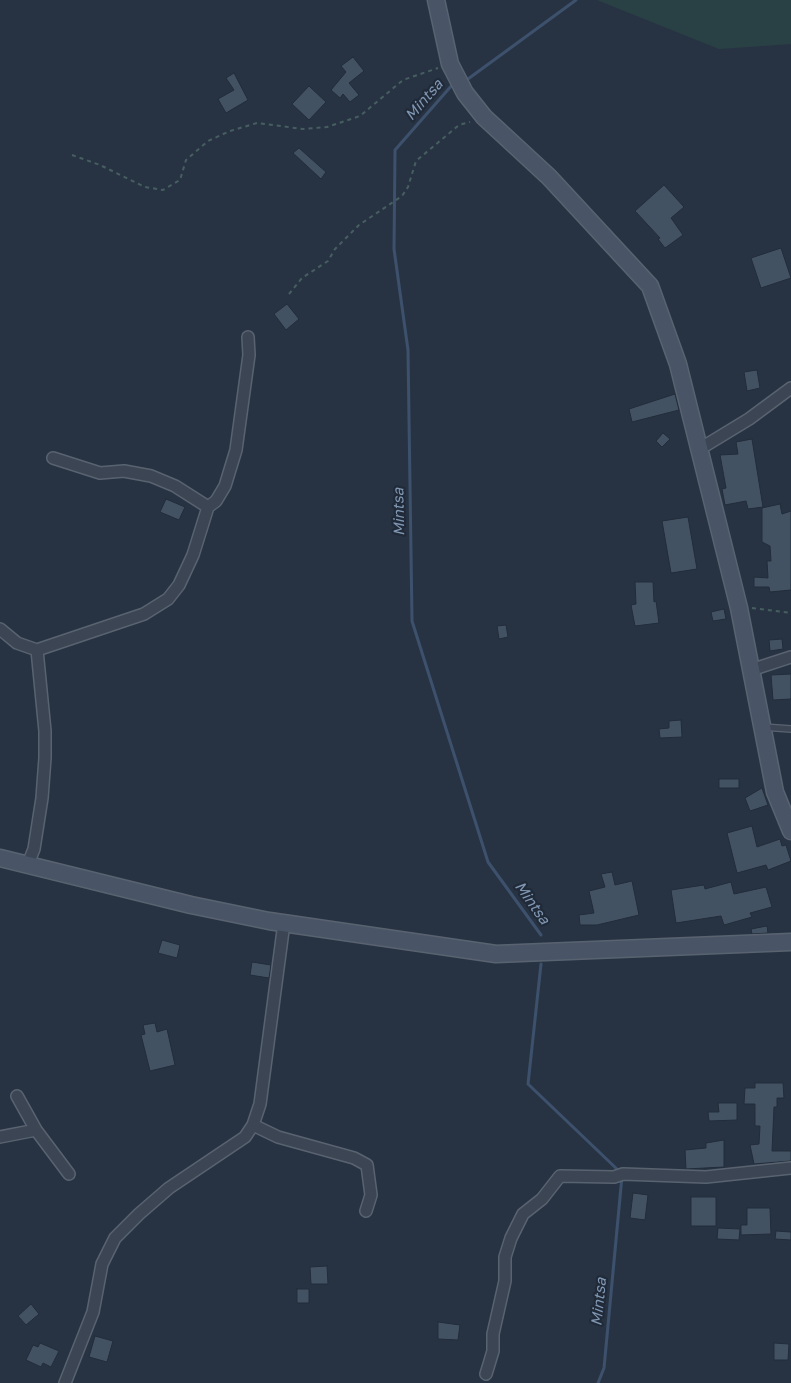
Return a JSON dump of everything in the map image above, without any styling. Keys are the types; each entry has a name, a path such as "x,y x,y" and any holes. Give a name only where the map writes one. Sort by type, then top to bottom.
{"main road":[{"path":"436,0 450,64 465,94 484,117 549,177 650,286 678,364 739,608 775,792 791,831"},
{"path":"0,858 191,905 284,923 496,954 791,942"}],"street":[{"path":"0,629 17,643 37,650 144,614 168,599 179,585 193,555 208,508 216,501 225,486 236,450 249,355 248,337"},
{"path":"698,450 749,419 791,388"},
{"path":"53,458 100,473 124,471 150,476 175,486 208,508"},
{"path":"28,864 36,840 42,798 44,758 45,731 37,650"},
{"path":"751,670 791,657"},
{"path":"65,1383 93,1312 102,1264 115,1238 169,1188 246,1137 252,1125 260,1104 284,923"},
{"path":"17,1096 36,1130 69,1174"},
{"path":"252,1125 278,1137 354,1158 367,1165 371,1195 366,1211"},
{"path":"0,1137 36,1130"},
{"path":"486,1374 493,1351 493,1334 506,1281 505,1257 511,1238 523,1214 542,1198 560,1176 614,1177 623,1174 706,1177 791,1168"}],"lane":[{"path":"761,726 791,729"}],"path":[{"path":"72,156 100,165 144,187 163,190 180,180 186,160 208,141 230,131 257,123 303,129 327,127 360,116 403,80 450,64"},
{"path":"289,294 302,278 328,261 335,249 359,225 402,196 408,188 416,161 459,125 484,117"},
{"path":"739,608 791,613"}],"green space":[{"path":"597,0 791,0 791,44 719,49"}],"building":[{"path":"353,57 364,71 349,83 359,95 350,102 343,94 340,98 331,90 346,72 341,66"},
{"path":"234,73 248,100 226,113 218,99 234,90 226,78"},
{"path":"309,86 326,102 309,120 292,104"},
{"path":"299,148 326,172 321,179 293,153"},
{"path":"664,185 684,207 671,218 683,235 665,248 658,239 660,238 635,211"},
{"path":"781,248 791,278 761,288 751,258"},
{"path":"287,304 299,319 286,330 274,314"},
{"path":"757,370 760,388 747,391 744,372"},
{"path":"675,394 679,410 632,422 629,409"},
{"path":"663,433 670,439 662,447 656,441"},
{"path":"752,439 763,507 748,509 746,501 725,505 722,489 726,488 720,455 738,454 736,442"},
{"path":"166,499 185,507 179,520 160,512"},
{"path":"780,504 782,514 791,511 791,590 770,592 769,587 754,587 754,577 768,578 767,561 771,561 770,546 762,542 762,508"},
{"path":"688,517 697,569 671,573 662,521"},
{"path":"635,582 653,582 654,602 656,601 659,623 635,626 631,605 636,604"},
{"path":"724,609 726,619 713,621 711,612"},
{"path":"506,625 508,637 499,639 497,626"},
{"path":"782,639 783,649 770,651 769,640"},
{"path":"791,674 791,699 773,700 771,675"},
{"path":"681,720 682,737 660,738 659,729 669,728 669,721"},
{"path":"719,779 739,779 739,788 719,788"},
{"path":"762,788 768,805 750,811 745,798"},
{"path":"752,826 757,847 780,839 782,846 786,845 791,861 768,870 766,865 737,873 727,833"},
{"path":"612,872 615,885 632,881 639,915 597,925 580,925 579,915 594,913 589,891 605,887 601,874"},
{"path":"731,882 734,894 766,887 772,907 750,913 752,917 724,925 721,916 676,923 671,890 704,885 705,889"},
{"path":"767,926 768,933 752,934 751,929"},
{"path":"162,940 180,945 177,958 158,953"},
{"path":"252,962 271,965 269,978 250,975"},
{"path":"155,1023 157,1032 167,1029 175,1065 150,1071 141,1035 145,1034 143,1025"},
{"path":"755,1083 783,1083 784,1098 777,1098 777,1107 774,1107 772,1151 791,1151 791,1161 754,1164 750,1145 759,1144 760,1126 755,1126 755,1104 744,1104 745,1088 755,1088"},
{"path":"718,1103 737,1103 737,1120 709,1121 708,1112 719,1112"},
{"path":"724,1140 724,1167 686,1169 685,1150 706,1148 706,1143"},
{"path":"633,1193 648,1195 645,1220 630,1218"},
{"path":"691,1197 716,1197 716,1226 691,1226"},
{"path":"747,1208 770,1208 771,1234 741,1235 741,1225 747,1225"},
{"path":"718,1228 740,1229 739,1240 717,1239"},
{"path":"776,1231 791,1232 791,1240 775,1239"},
{"path":"327,1266 328,1284 311,1284 310,1267"},
{"path":"297,1289 309,1289 309,1303 297,1303"},
{"path":"31,1304 39,1314 26,1325 18,1316"},
{"path":"438,1322 460,1325 458,1340 438,1339"},
{"path":"95,1336 113,1341 107,1362 89,1357"},
{"path":"40,1343 59,1351 51,1367 43,1363 41,1367 26,1360 33,1345 38,1347"},
{"path":"774,1343 789,1344 788,1360 774,1360"}],"waterway":[{"name":"Mintsa","path":"468,79 576,0"},
{"name":"Mintsa","path":"453,84 395,150 394,249 408,350 412,621 488,862 541,935"},
{"name":"Mintsa","path":"541,964 528,1084 619,1171"},
{"name":"Mintsa","path":"598,1383 604,1368 622,1176"}]}
